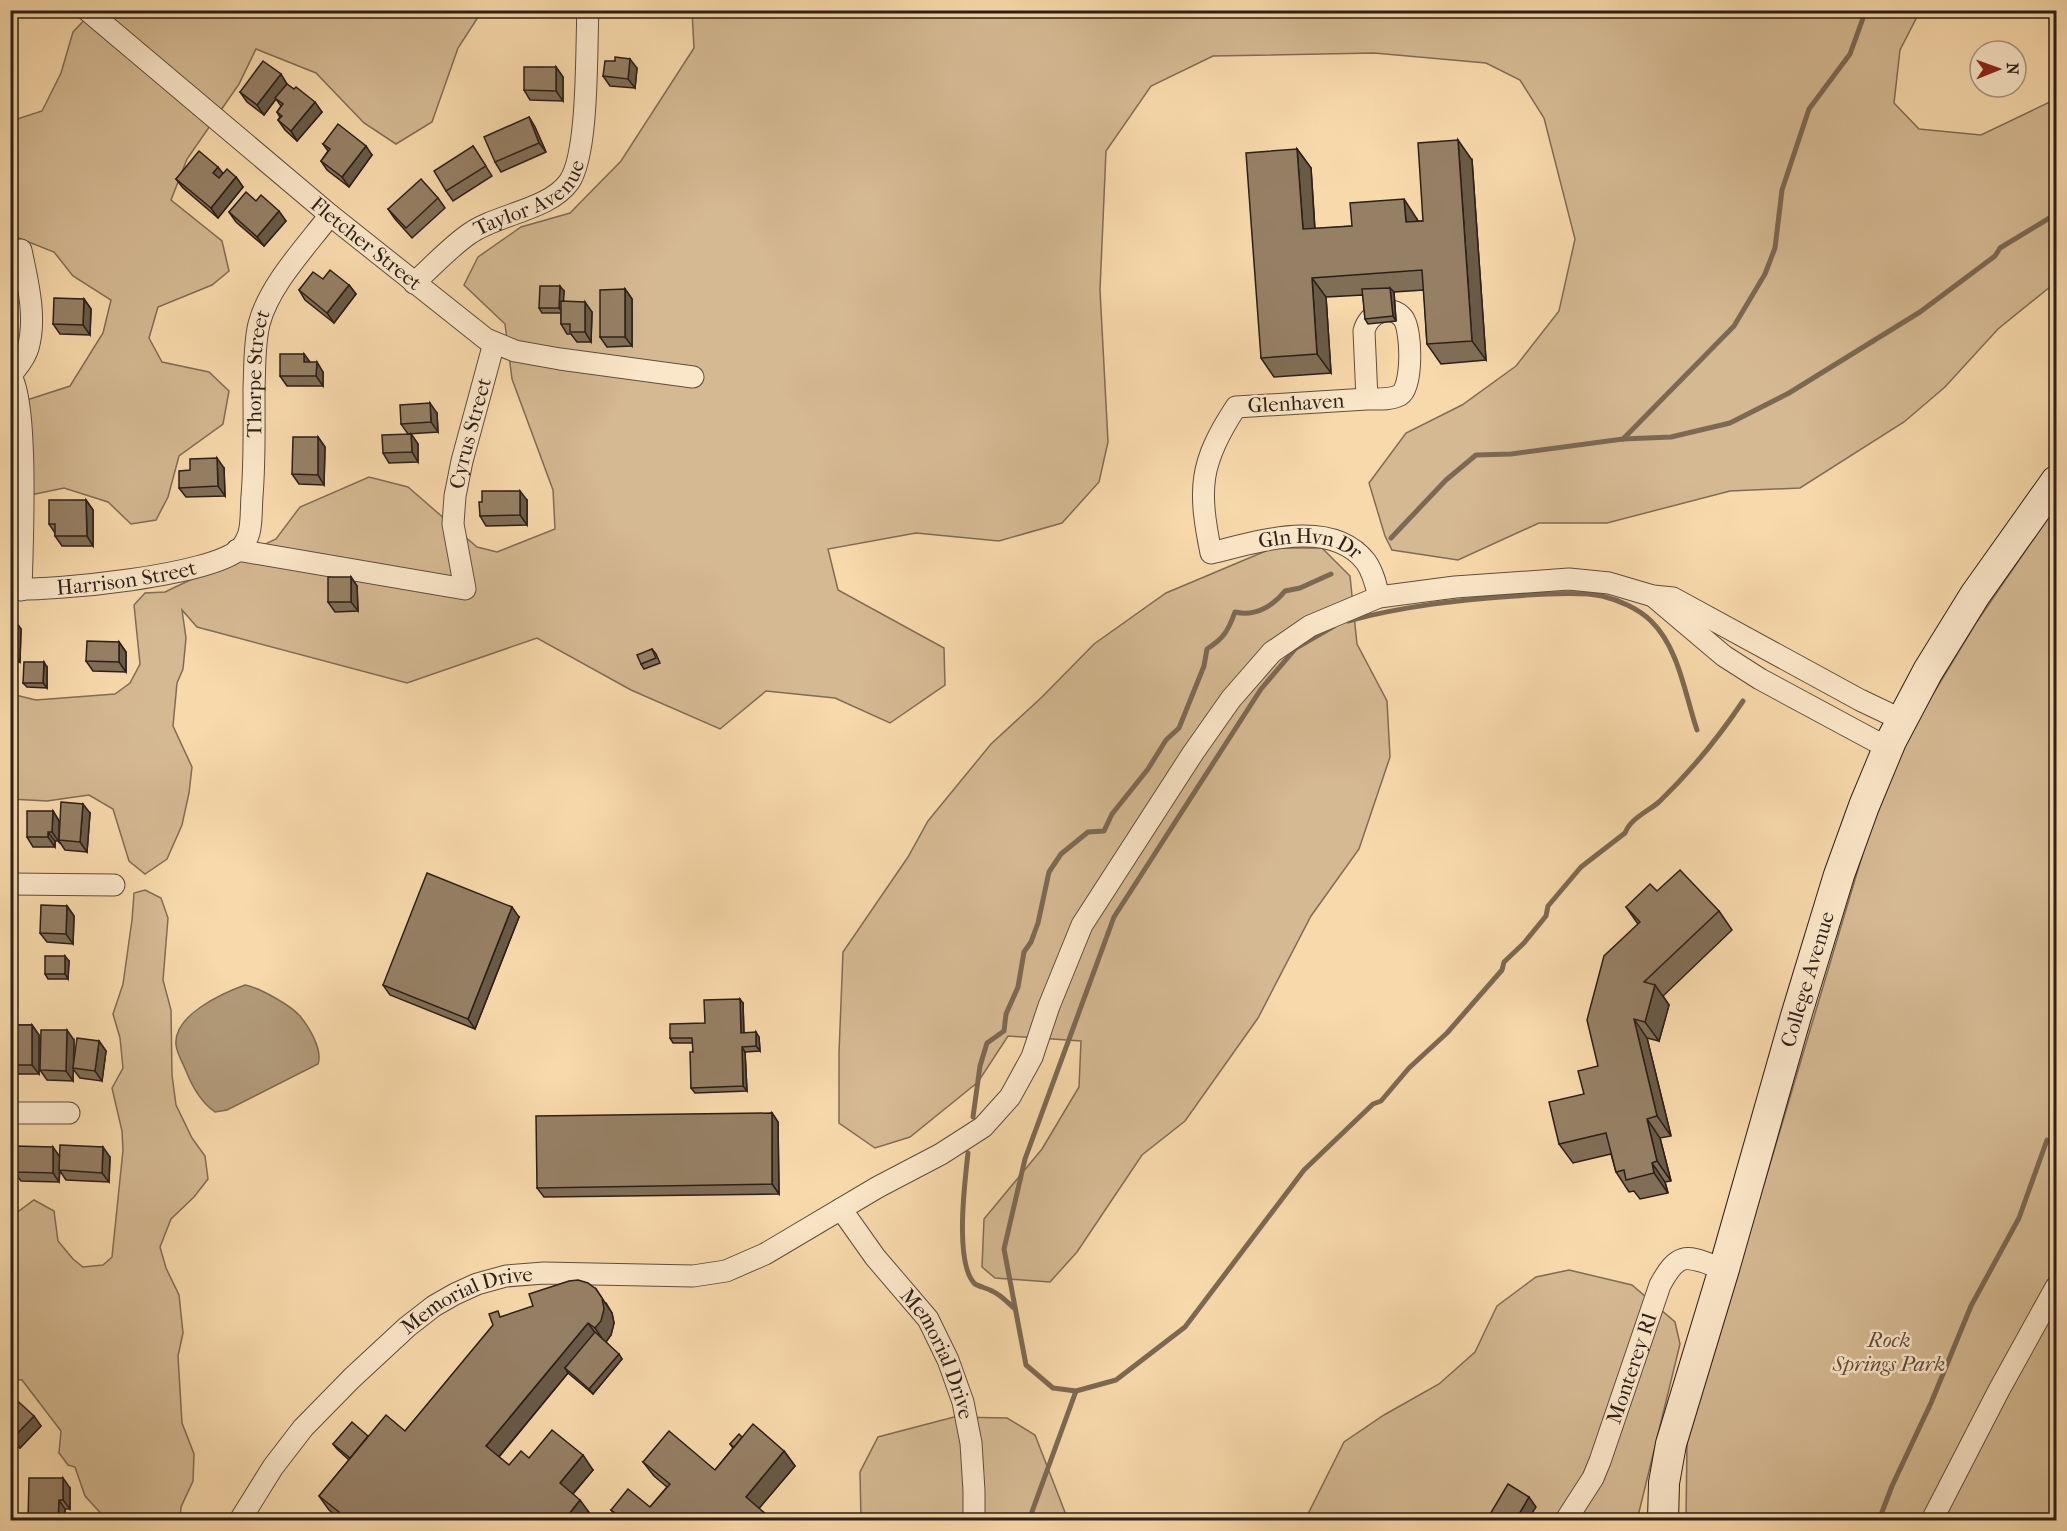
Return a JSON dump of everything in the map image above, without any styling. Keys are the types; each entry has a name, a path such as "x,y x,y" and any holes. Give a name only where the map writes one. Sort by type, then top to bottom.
{"main road":[{"name":"College Avenue","path":"1663,1521 1664,1483 1671,1444 1724,1269 1796,1016 1839,875 1864,806 1888,748 1950,633 2056,481"}],"street":[{"name":"Fletcher Street","path":"87,10 330,215 467,326 494,343 515,351 560,359 693,377"},
{"name":"Taylor Avenue","path":"414,283 468,235 487,224 543,202 562,190 573,177 582,141 588,10"},
{"name":"Thorpe Street","path":"237,550 241,548 249,533 253,488 256,338 260,323 280,280 330,215"},
{"path":"16,589 23,482 19,403 16,385 11,375 22,361 28,348 31,324 29,287 21,250"},
{"name":"Cyrus Street","path":"237,550 465,589 453,524 455,496 462,461 494,343"},
{"name":"Glenhaven","path":"1211,553 1203,506 1204,475 1215,444 1236,407 1367,399"},
{"name":"Gln Hvn Dr","path":"1211,553 1262,541 1300,536 1326,537 1349,547 1366,562 1375,580 1379,597"},
{"name":"Harrison Street","path":"16,589 62,588 150,576 220,560 237,550"},
{"name":"Memorial Drive","path":"240,1521 273,1467 303,1428 352,1378 408,1327 434,1306 455,1294 477,1284 506,1276 607,1273 693,1276 726,1271 765,1254 941,1154 982,1127 1010,1097 1032,1057 1049,1006 1082,925 1192,753 1231,699 1272,652 1310,626 1379,597 1455,587 1569,579 1609,583 1653,596 1673,598 1697,609 1860,700 1902,720"},
{"path":"1653,596 1724,656 1760,679 1888,748"},
{"path":"10,884 114,885"},
{"path":"10,1113 69,1113"},
{"name":"Memorial Drive","path":"841,1209 874,1257 928,1319 948,1360 963,1402 971,1443 974,1521"},
{"name":"Monterey Rl","path":"1566,1521 1583,1496 1600,1461 1660,1285 1670,1266 1682,1259 1690,1259 1724,1269"},
{"path":"1932,1521 1999,1390 2056,1287"}],"green space":[{"path":"93,11 482,11 458,48 432,122 396,144 364,123 316,73 256,49 239,84 187,159 171,200 222,241 229,271 212,285 158,307 149,338 162,362 209,372 229,391 223,424 179,456 168,497 156,520 131,524 108,502 64,488 11,499 10,410 30,399 70,386 103,333 111,300 73,276 54,252 11,235 11,121 42,111 61,73 73,32"},
{"path":"692,11 1920,11 1900,50 1894,103 1919,129 1981,135 2056,99 2056,282 1998,329 1945,387 1904,422 1800,488 1730,491 1607,523 1539,523 1458,560 1392,550 1385,536 1369,483 1406,433 1462,405 1516,366 1559,311 1575,239 1544,118 1520,80 1486,63 1374,53 1213,56 1151,86 1106,151 1100,290 1108,442 1099,482 1062,523 999,541 916,533 828,549 838,590 944,648 945,685 890,723 835,698 766,691 720,729 631,690 537,638 407,683 197,627 182,610 186,638 183,669 177,683 173,726 192,767 182,825 167,859 145,874 129,861 113,809 89,795 47,801 11,799 11,694 36,700 115,694 130,683 140,664 134,605 145,593 165,592 276,539 300,507 369,477 408,487 477,547 497,552 555,529 553,490 512,379 505,324 464,285 478,257 521,227 570,213 621,161 694,48"},
{"name":"Rock Springs Park","path":"2056,506 2056,1520 1686,1520 1687,1442 1868,836 1910,732 1976,623"},
{"path":"1273,548 1322,548 1350,576 1357,644 1387,701 1390,757 1359,849 1311,916 1258,1018 1185,1121 1142,1155 1077,1252 1050,1282 995,1278 982,1267 984,1219 1042,1149 1079,1087 1081,1041 1008,1036 978,1082 910,1137 875,1148 839,1123 843,952 908,857 928,821 991,744 1042,697 1094,644 1166,593"},
{"path":"145,890 161,898 168,918 163,980 171,1010 172,1075 176,1105 192,1138 205,1156 208,1179 194,1197 171,1219 160,1247 166,1268 179,1295 183,1333 178,1356 182,1423 194,1454 193,1481 181,1507 180,1520 107,1520 85,1496 75,1467 68,1465 59,1453 61,1431 22,1380 11,1379 11,1217 34,1200 54,1211 58,1241 83,1267 103,1265 112,1257 123,1150 122,1131 112,1088 123,1068 120,1038 113,1014 123,984 134,893"},
{"path":"1569,1270 1632,1285 1675,1322 1680,1344 1639,1512 1639,1520 1305,1520 1344,1442 1384,1415 1439,1384 1475,1352 1497,1306 1536,1277"},
{"path":"954,1417 1007,1418 1035,1435 1068,1520 861,1520 860,1472 878,1437"}],"shaded area":[{"path":"245,985 274,997 300,1016 317,1046 318,1064 227,1110 215,1112 202,1099 191,1082 178,1052 177,1034 182,1024 201,1007"}],"building":[{"path":"615,57 630,59 628,79 603,76 605,61 615,61"},
{"path":"263,61 281,74 257,105 240,92"},
{"path":"524,67 556,67 556,91 524,90"},
{"path":"287,84 294,89 296,87 315,102 291,131 278,120 282,116 277,112 283,104 275,98"},
{"path":"529,117 539,143 495,162 484,137"},
{"path":"338,124 366,146 342,177 321,161 330,149 323,144"},
{"path":"1458,140 1472,341 1427,344 1422,270 1312,278 1317,354 1261,358 1246,153 1297,149 1303,229 1352,226 1350,203 1404,199 1406,222 1423,221 1418,143"},
{"path":"473,146 486,166 446,191 434,171"},
{"path":"199,151 218,167 213,173 219,178 227,169 236,177 211,208 176,179"},
{"path":"421,179 438,198 406,228 388,209"},
{"path":"246,192 256,201 261,195 279,211 257,237 229,212"},
{"path":"330,270 349,285 327,313 299,290 313,272 323,279"},
{"path":"540,286 560,286 559,308 539,308"},
{"path":"1390,288 1393,316 1365,319 1362,289"},
{"path":"625,289 625,337 600,337 600,290"},
{"path":"54,298 84,299 83,325 53,324"},
{"path":"561,301 585,302 585,332 570,332 570,324 561,324"},
{"path":"280,354 304,354 304,362 317,362 316,376 280,376"},
{"path":"430,403 431,422 401,424 400,405"},
{"path":"411,434 412,452 383,453 382,435"},
{"path":"293,437 318,437 318,475 292,474"},
{"path":"217,458 218,486 179,488 179,471 190,470 190,459"},
{"path":"482,491 520,491 520,515 480,516 479,502 482,502"},
{"path":"49,500 86,500 87,536 55,536 55,524 49,524"},
{"path":"328,577 351,577 351,602 328,602"},
{"path":"10,619 14,619 14,653 10,653"},
{"path":"87,641 119,642 119,662 86,661"},
{"path":"652,649 656,658 641,664 637,655"},
{"path":"24,662 44,662 43,683 23,683"},
{"path":"61,802 83,804 80,842 59,840"},
{"path":"27,811 53,811 52,832 48,832 48,837 27,837"},
{"path":"1680,870 1719,911 1644,982 1655,985 1645,1022 1634,1019 1657,1116 1647,1119 1657,1161 1652,1163 1654,1173 1626,1180 1624,1170 1616,1172 1606,1133 1559,1144 1549,1102 1584,1094 1578,1071 1598,1066 1587,1020 1604,956 1640,922 1626,907 1650,884 1657,891"},
{"path":"427,873 512,907 468,1019 383,985"},
{"path":"41,905 67,906 66,934 40,933"},
{"path":"45,956 65,956 65,974 45,974"},
{"path":"740,999 741,1033 756,1032 756,1046 742,1047 743,1086 691,1088 692,1038 670,1038 670,1024 705,1023 704,1000"},
{"path":"10,1025 32,1025 32,1065 10,1065"},
{"path":"41,1030 67,1030 66,1071 40,1070"},
{"path":"77,1038 99,1041 95,1071 73,1068"},
{"path":"772,1113 772,1184 537,1188 536,1116"},
{"path":"60,1145 103,1147 102,1173 59,1170"},
{"path":"15,1146 53,1147 53,1173 15,1172"},
{"path":"578,1280 596,1289 602,1298 604,1309 601,1321 595,1328 588,1323 486,1446 509,1465 521,1451 529,1458 552,1430 583,1455 560,1483 580,1500 569,1514 577,1521 332,1521 339,1512 319,1496 386,1415 405,1431 493,1325 489,1314 498,1311 500,1317 533,1306 529,1294"},
{"path":"595,1332 619,1354 589,1389 565,1368"},
{"path":"10,1394 34,1416 13,1438 10,1436"},
{"path":"352,1422 368,1436 350,1458 333,1444"},
{"path":"753,1424 784,1451 746,1497 774,1521 615,1521 619,1516 611,1510 628,1489 650,1507 670,1484 643,1462 669,1431 715,1470"},
{"path":"739,1434 742,1437 734,1447 730,1444"},
{"path":"29,1478 63,1478 63,1500 59,1500 58,1521 28,1521"},
{"path":"1508,1484 1529,1497 1515,1521 1486,1521"}],"waterway":[{"path":"1623,439 1734,326 1765,274 1775,248 1782,190 1809,109 1850,54 1866,10"},
{"path":"1391,538 1446,480 1476,455 1511,454 1623,439 1671,437 1730,423 1789,393 1920,312 1995,256 2000,248 2056,214"},
{"path":"973,1117 980,1066 987,1043 1004,1031 1006,1014 1018,987 1024,952 1031,942 1038,923 1049,872 1061,854 1088,832 1104,831 1112,814 1148,769 1166,740 1179,728 1204,666 1207,649 1225,634 1235,612 1256,612 1275,601 1285,591 1300,588 1331,574"},
{"path":"1348,621 1410,608 1494,598 1571,593 1593,594 1608,598 1641,613 1661,632 1675,658 1697,730"},
{"path":"1334,626 1296,648 1261,689 1114,917 1025,1159 1004,1249 1026,1365 1053,1388 1076,1391 1116,1380 1185,1327 1304,1170 1373,1104 1381,1101 1409,1068 1447,1033 1502,970 1504,962 1524,943 1546,916 1548,906 1581,867 1625,833 1635,819 1671,791 1704,754 1743,701"},
{"path":"1879,1520 1971,1306 2019,1218 2047,1140"},
{"path":"968,1153 963,1241 969,1274 975,1284 995,1293 1014,1308"},
{"path":"1029,1520 1076,1391"}]}
